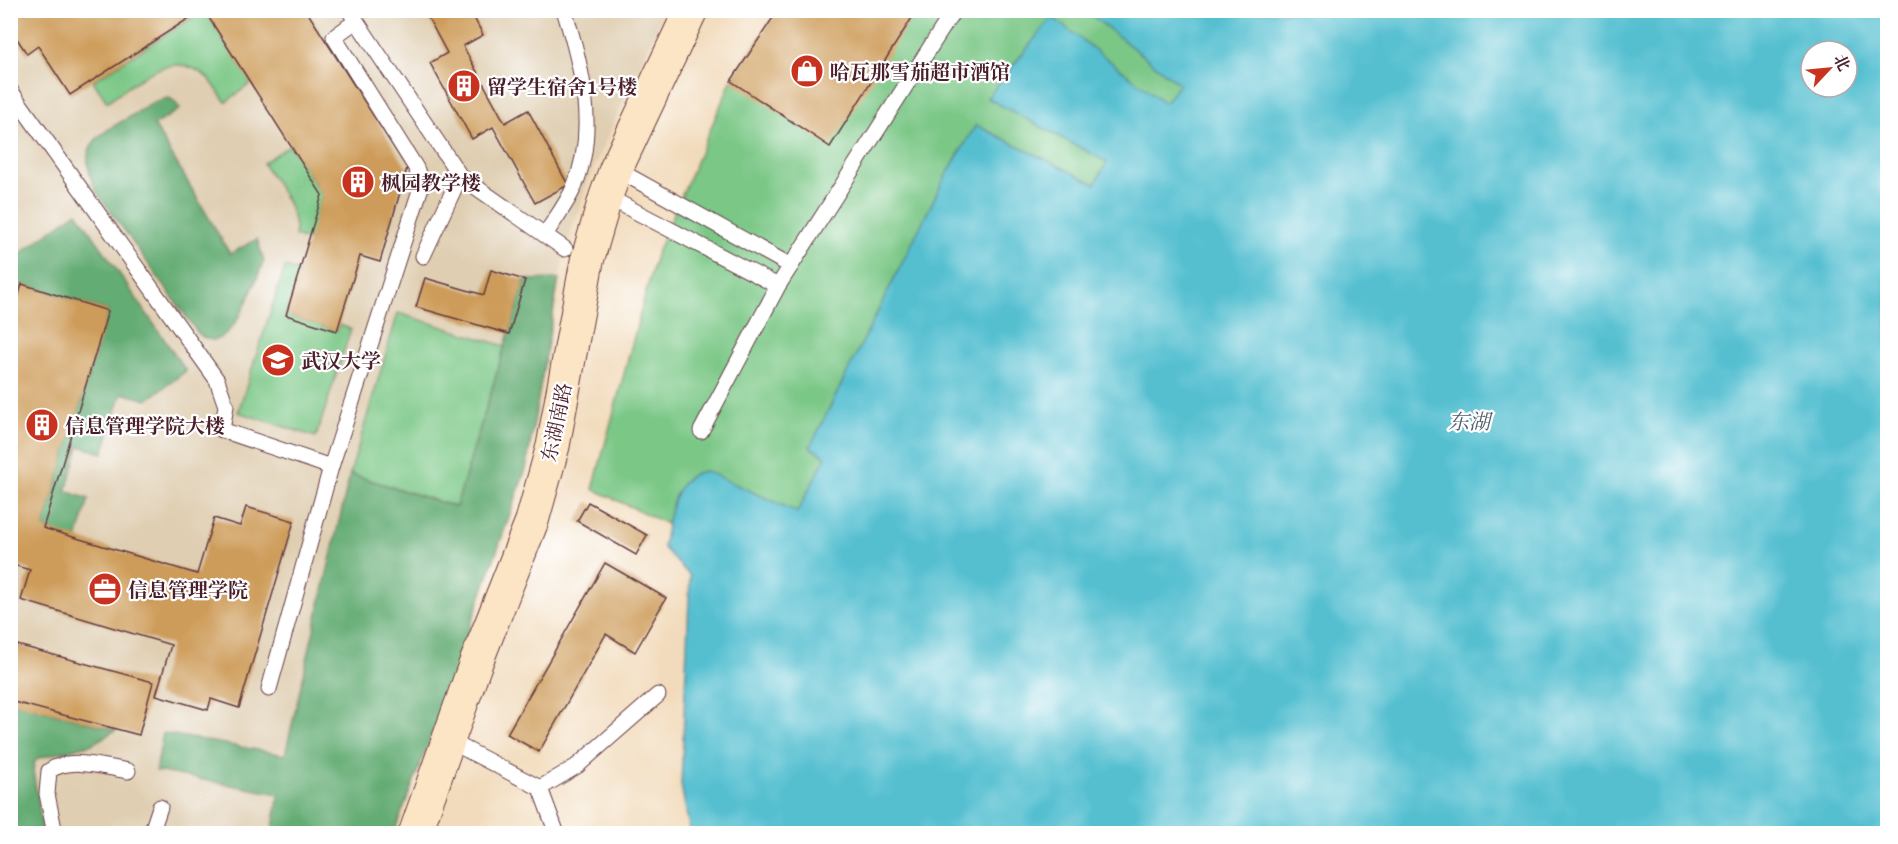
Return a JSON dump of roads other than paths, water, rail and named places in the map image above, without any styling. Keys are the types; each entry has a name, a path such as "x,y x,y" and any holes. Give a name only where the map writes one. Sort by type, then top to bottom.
{"street":[{"name":"东湖南路","path":"415,834 475,665 532,521 541,492 553,446 587,261 611,183 691,10"}],"lane":[{"path":"545,235 573,188 586,144 584,97 573,38 564,10"},
{"path":"701,431 778,286 954,10"},
{"path":"269,689 331,467 422,184 411,160 334,37 352,16 460,176 565,249"},
{"path":"10,90 217,380 226,406 222,430 331,467"},
{"path":"423,256 460,176"},
{"path":"611,183 791,266"},
{"path":"611,183 778,286"},
{"path":"540,788 577,766 658,695"},
{"path":"448,741 540,788 557,834"},
{"path":"55,834 47,794 49,771 54,767 76,763 128,771"},
{"path":"151,834 160,807"}],"water":[{"name":"东湖","path":"1086,11 1887,11 1887,833 690,833 681,785 690,576 663,547 670,512 679,489 685,480 694,474 706,471 797,512 826,457 810,447 945,177 976,125 1095,184 1107,162 987,98 1052,17 1165,103 1179,84"}],"place":[{"name":"哈瓦那雪茄超市酒馆","path":"807,71"},
{"name":"留学生宿舍1号楼","path":"464,86"},
{"name":"枫园教学楼","path":"358,182"},
{"name":"武汉大学","path":"278,360"},
{"name":"信息管理学院大楼","path":"42,425"},
{"name":"信息管理学院","path":"105,589"}]}
